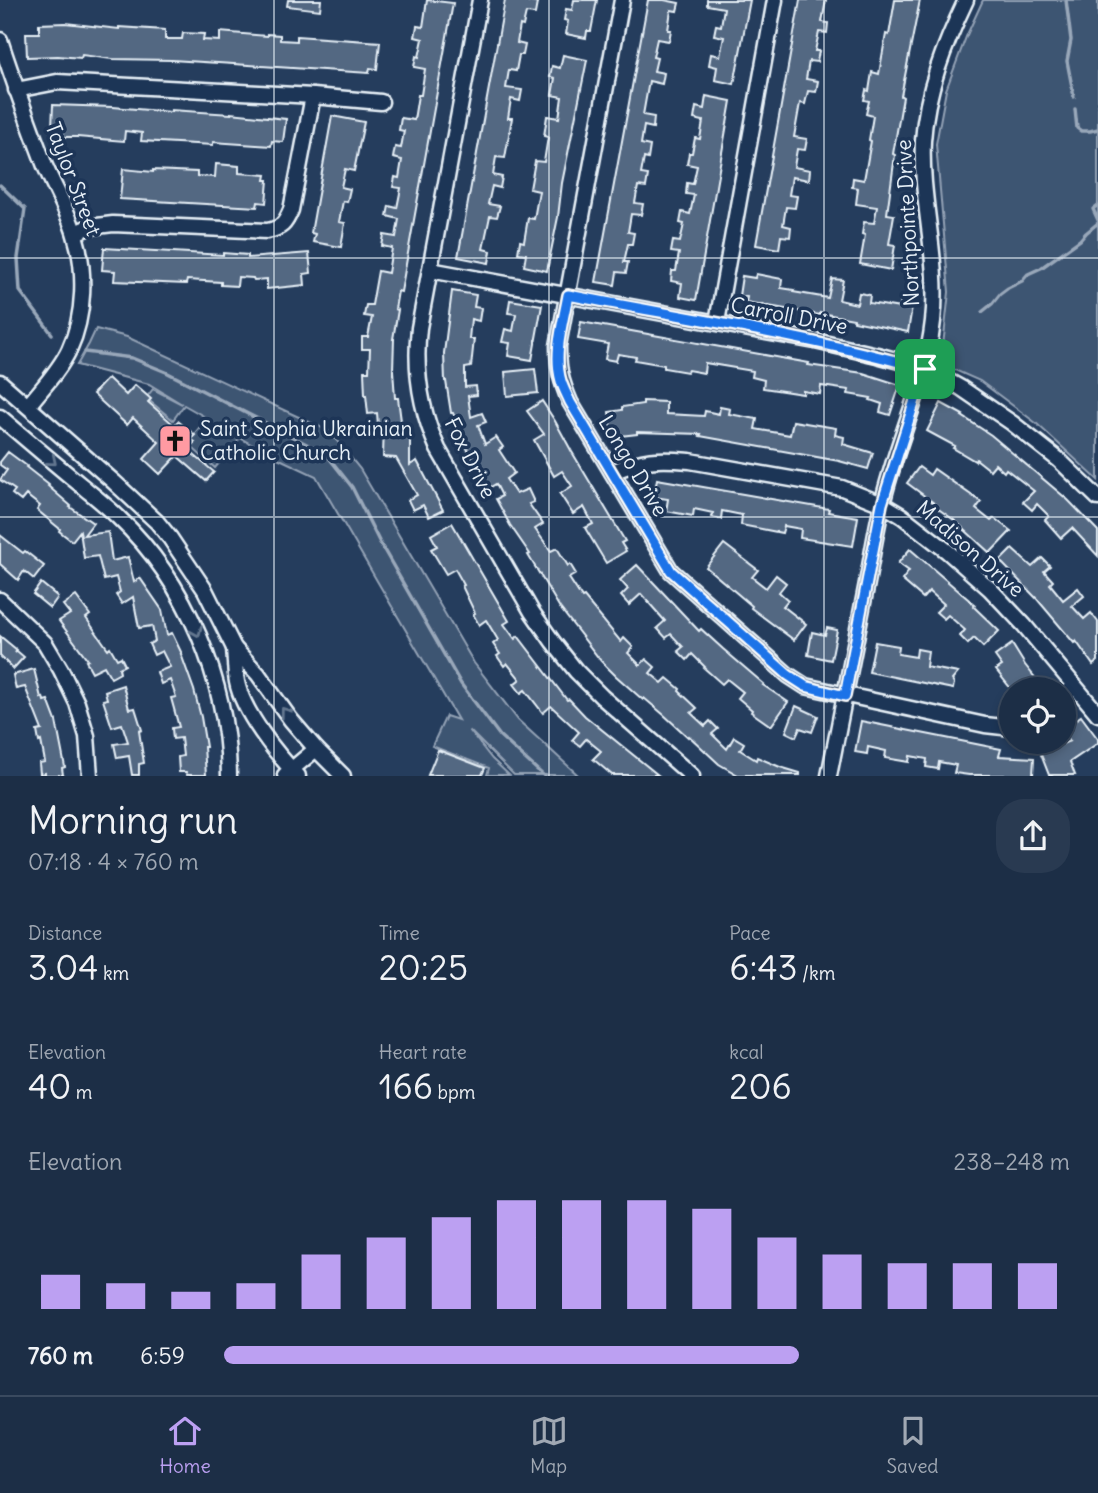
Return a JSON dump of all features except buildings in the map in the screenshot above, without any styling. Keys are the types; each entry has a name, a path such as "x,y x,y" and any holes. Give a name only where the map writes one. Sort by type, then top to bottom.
{"street":[{"name":"Fox Drive","path":"480,0 416,354 422,406 438,449 552,642 602,697 692,775"},
{"name":"Longo Drive","path":"622,0 558,346 558,368 570,402 671,571 788,675 805,686 845,696 999,727"},
{"path":"716,322 775,0"},
{"name":"Northpointe Drive","path":"829,775 882,504 925,369 933,319 934,289 923,141 936,72 966,0"},
{"name":"Taylor Street","path":"0,40 46,168 75,233 83,295 70,348 60,367 28,406"},
{"path":"16,90 57,82 381,102"},
{"path":"75,233 89,227 113,225 267,232 280,228 291,210 313,96"},
{"name":"Carroll Drive","path":"430,270 716,322 864,352 925,369 961,388 1012,423 1059,460 1098,498"},
{"path":"0,382 157,522 205,590 234,648 258,674 291,720 343,775"},
{"path":"0,416 118,517 148,549 168,578 193,622 210,663 223,711 229,775"},
{"name":"Madison Drive","path":"612,472 643,460 690,461 842,488 882,504 947,551 990,589 1024,625 1059,677"},
{"path":"0,600 45,643 61,670 77,703 87,736 90,775"},
{"path":"234,648 237,683 245,703 291,773 316,749"},
{"name":"Madison Drive","path":"1076,697 1098,714"}],"shaded area":[{"path":"983,0 1098,0 1098,480 1036,423 980,381 941,364 949,292 936,144 946,90"},
{"path":"96,329 127,337 329,431 360,469 474,663 518,720 578,775 514,775 469,730 509,775 487,775 489,768 432,746 446,716 458,720 316,476 240,438 215,468 187,443 207,418 184,405 173,420 146,398 153,389 182,404 149,384 77,365"}],"waterway":[{"path":"1066,0 1071,40 1067,61 1074,97"},
{"path":"1075,109 1077,128 1081,131 1098,129"},
{"path":"0,185 25,209 18,258 20,291 52,334"},
{"path":"1098,205 1093,209 1098,220"},
{"path":"982,312 1000,294 1080,240 1098,223"},
{"path":"85,352 132,358 166,372 326,454 352,487 380,543 461,684 500,736 544,776"}],"place":[{"name":"Saint Sophia Ukrainian Catholic Church","path":"175,441"}],"route":[{"path":"568,295 815,341 925,369 882,504 845,696 805,686 788,675 671,571 570,402 558,368 558,346 568,295"}]}
